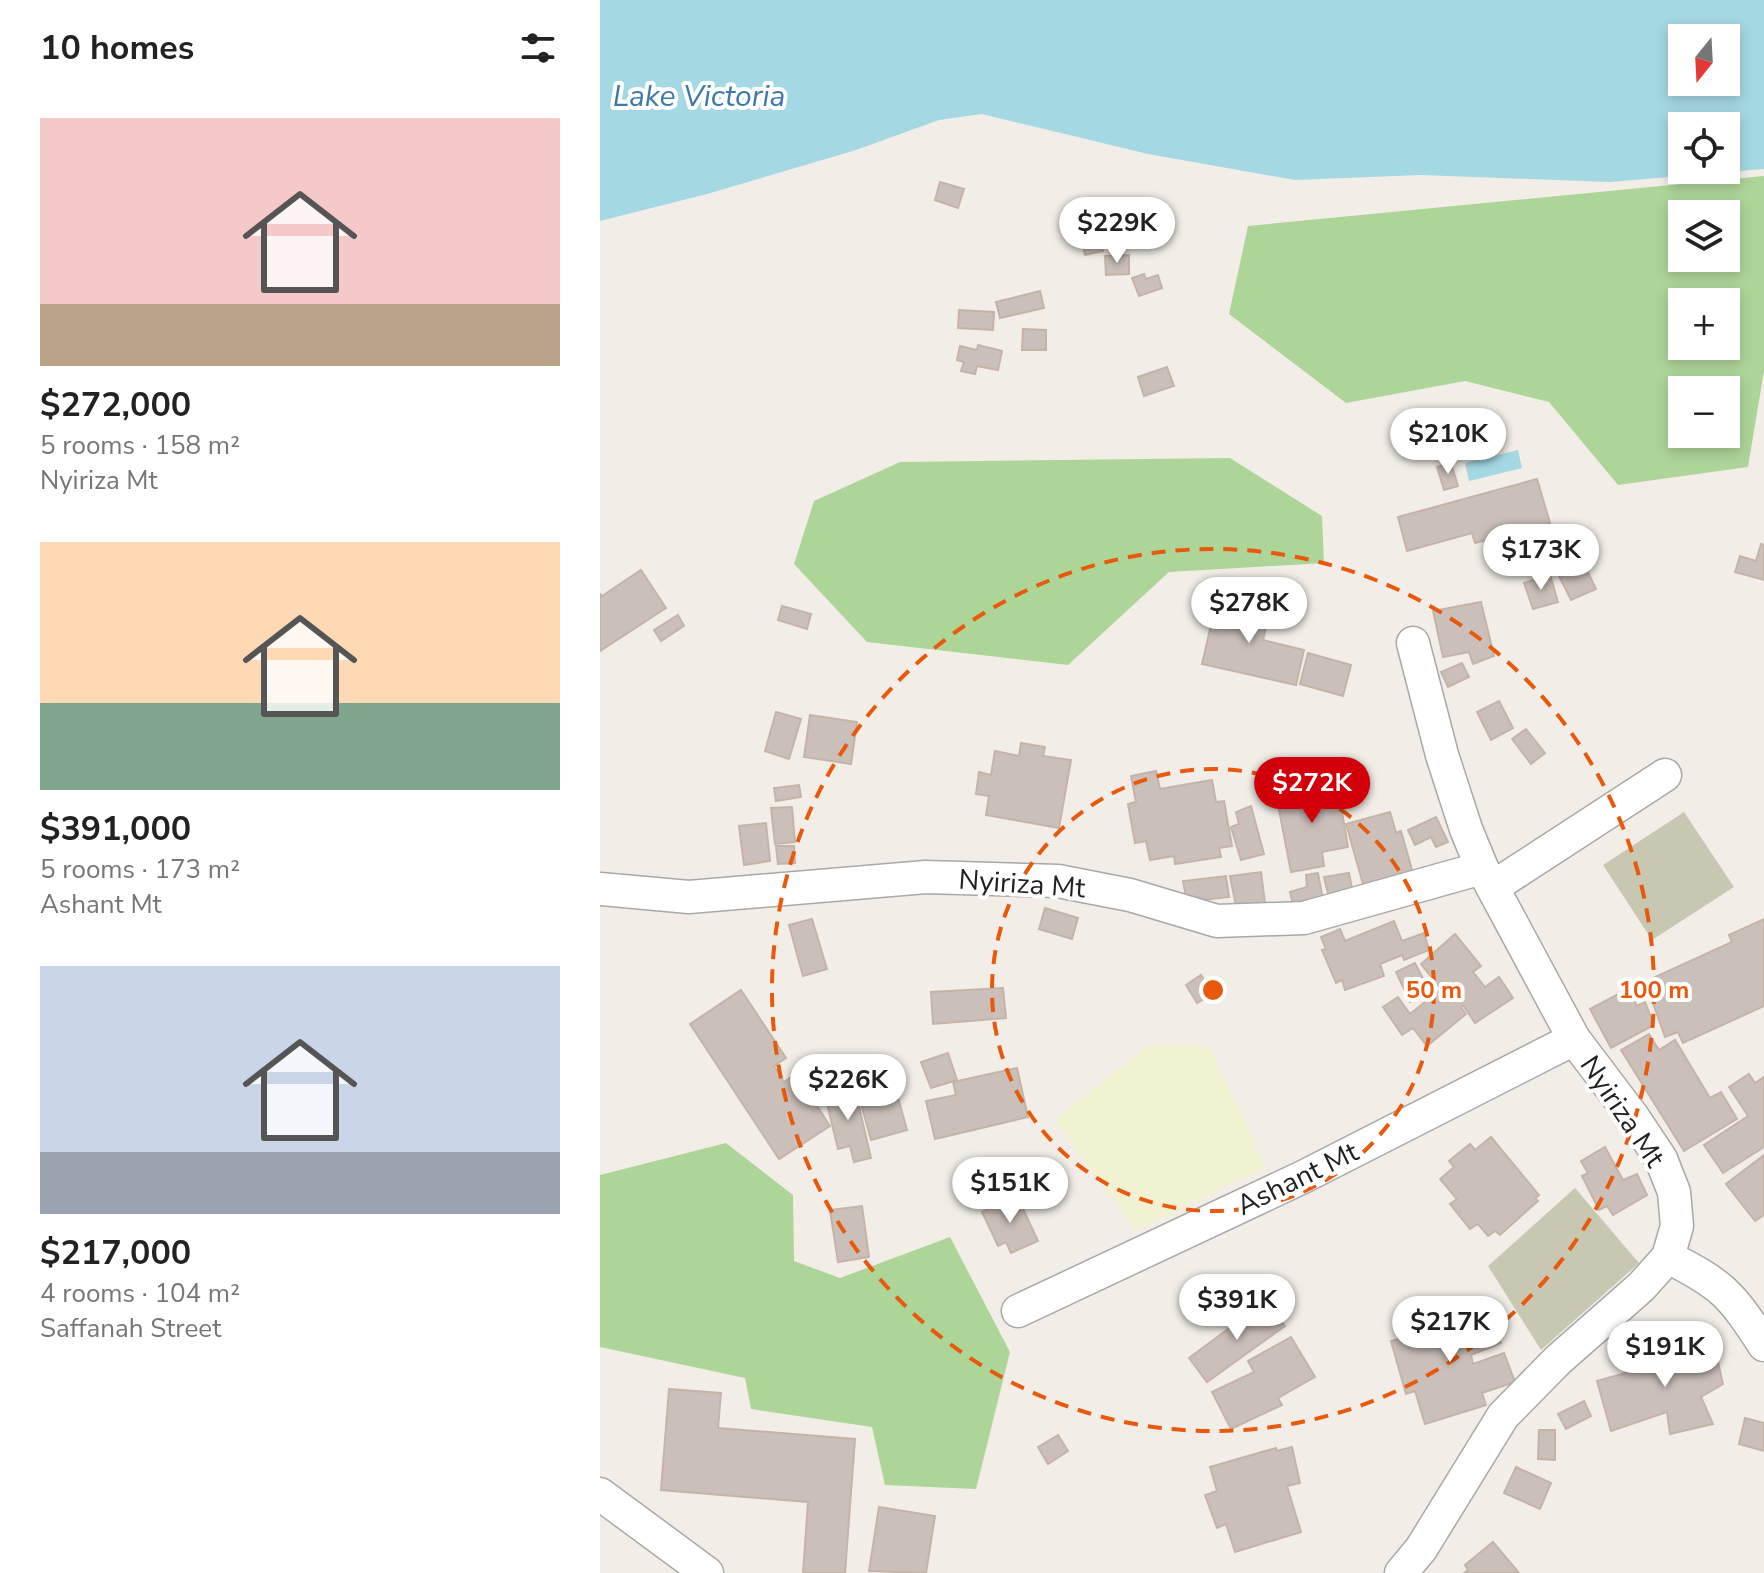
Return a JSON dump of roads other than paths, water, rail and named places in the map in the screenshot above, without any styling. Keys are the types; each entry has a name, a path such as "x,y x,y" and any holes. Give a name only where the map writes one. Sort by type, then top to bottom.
{"street":[{"name":"Nyiriza Mt","path":"1413,643 1442,755 1466,829 1488,878 1574,1039 1661,1159 1674,1192 1677,1226 1668,1257"},
{"name":"Nyiriza Mt","path":"600,889 689,897 926,877 1058,881 1130,895 1217,921 1304,918 1488,878 1665,775"},
{"name":"Ashant Mt","path":"1018,1311 1303,1177 1574,1039"},
{"path":"1401,1573 1421,1549 1503,1416 1558,1360 1641,1287 1668,1257 1708,1277 1724,1290 1764,1345"},
{"path":"600,1494 707,1573"}],"water":[{"name":"Lake Victoria","path":"600,0 1764,0 1764,169 1740,171 1740,112 1668,112 1668,177 1610,182 1421,175 1295,180 1148,154 982,114 939,120 856,150 707,194 600,221"},
{"path":"1518,450 1522,468 1469,481 1465,463"}]}
